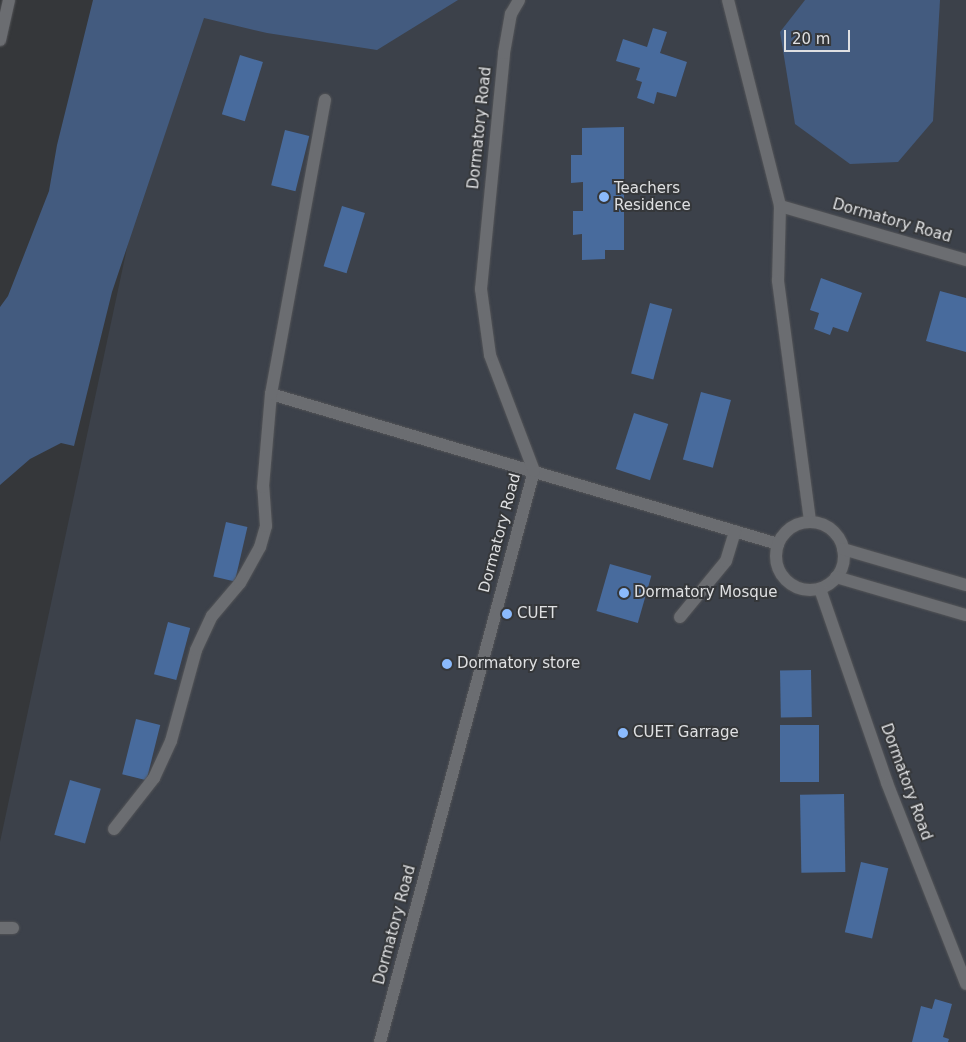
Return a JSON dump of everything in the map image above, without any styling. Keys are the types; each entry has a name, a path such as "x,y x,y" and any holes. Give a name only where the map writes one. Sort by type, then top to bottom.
{"street":[{"path":"0,40 9,0"},
{"name":"Dormatory Road","path":"380,1042 534,471 490,355 481,289 504,52 511,14 519,0"},
{"path":"728,0 780,206 778,281 810,522"},
{"path":"114,829 154,778 171,742 196,650 212,616 240,583 260,547 266,526 263,487 271,394 325,100"},
{"name":"Dormatory Road","path":"780,206 966,260"},
{"path":"271,394 778,544"},
{"path":"810,522 834,533 843,549 844,559 836,577 820,589 804,590 789,584 777,566 778,544 791,528 810,522"},
{"path":"680,617 726,561 735,531"},
{"path":"843,549 966,585"},
{"path":"836,577 966,615"},
{"name":"Dormatory Road","path":"820,589 887,783 966,984"}],"shaded area":[{"path":"93,0 458,0 377,50 267,33 204,18 112,292 74,446 61,443 30,459 0,485 0,307 8,296 49,191 57,145"},
{"name":"CUET","path":"180,0 966,0 966,1042 0,1042 0,842"},
{"path":"805,0 940,0 933,121 898,162 850,164 795,124 780,32"}],"building":[{"path":"653,28 667,32 660,53 687,62 676,97 657,92 654,104 637,98 642,82 636,80 640,68 616,61 623,39 647,47"},
{"path":"240,55 263,62 245,121 222,114"},
{"name":"Teachers Residence","path":"624,127 624,250 605,250 605,259 582,260 582,234 573,235 573,211 583,211 583,182 571,183 571,155 582,155 582,128"},
{"path":"285,130 309,136 295,191 271,185"},
{"path":"342,206 365,213 347,273 324,266"},
{"path":"821,278 862,293 848,332 833,327 830,335 814,329 819,313 810,310"},
{"path":"940,291 966,298 966,352 926,341"},
{"path":"650,303 672,309 653,379 631,374"},
{"path":"701,392 731,400 713,468 683,460"},
{"path":"634,413 668,424 650,480 616,469"},
{"path":"226,522 247,527 235,582 213,577"},
{"name":"Dormatory Mosque","path":"610,564 651,576 638,623 596,611"},
{"path":"168,622 190,628 176,680 154,674"},
{"path":"811,670 812,717 781,718 780,671"},
{"path":"136,719 160,725 146,780 122,774"},
{"path":"780,725 819,725 819,782 780,782"},
{"path":"70,780 101,789 85,844 54,835"},
{"path":"844,794 845,872 801,873 800,795"},
{"path":"861,862 888,868 872,938 845,932"},
{"path":"935,999 952,1004 943,1037 949,1039 948,1042 912,1042 921,1006 932,1009"}],"place":[{"name":"Teachers Residence","path":"604,197"},
{"name":"Dormatory Mosque","path":"624,593"},
{"name":"CUET","path":"507,614"},
{"name":"Dormatory store","path":"447,664"},
{"name":"CUET Garrage","path":"623,733"}]}
